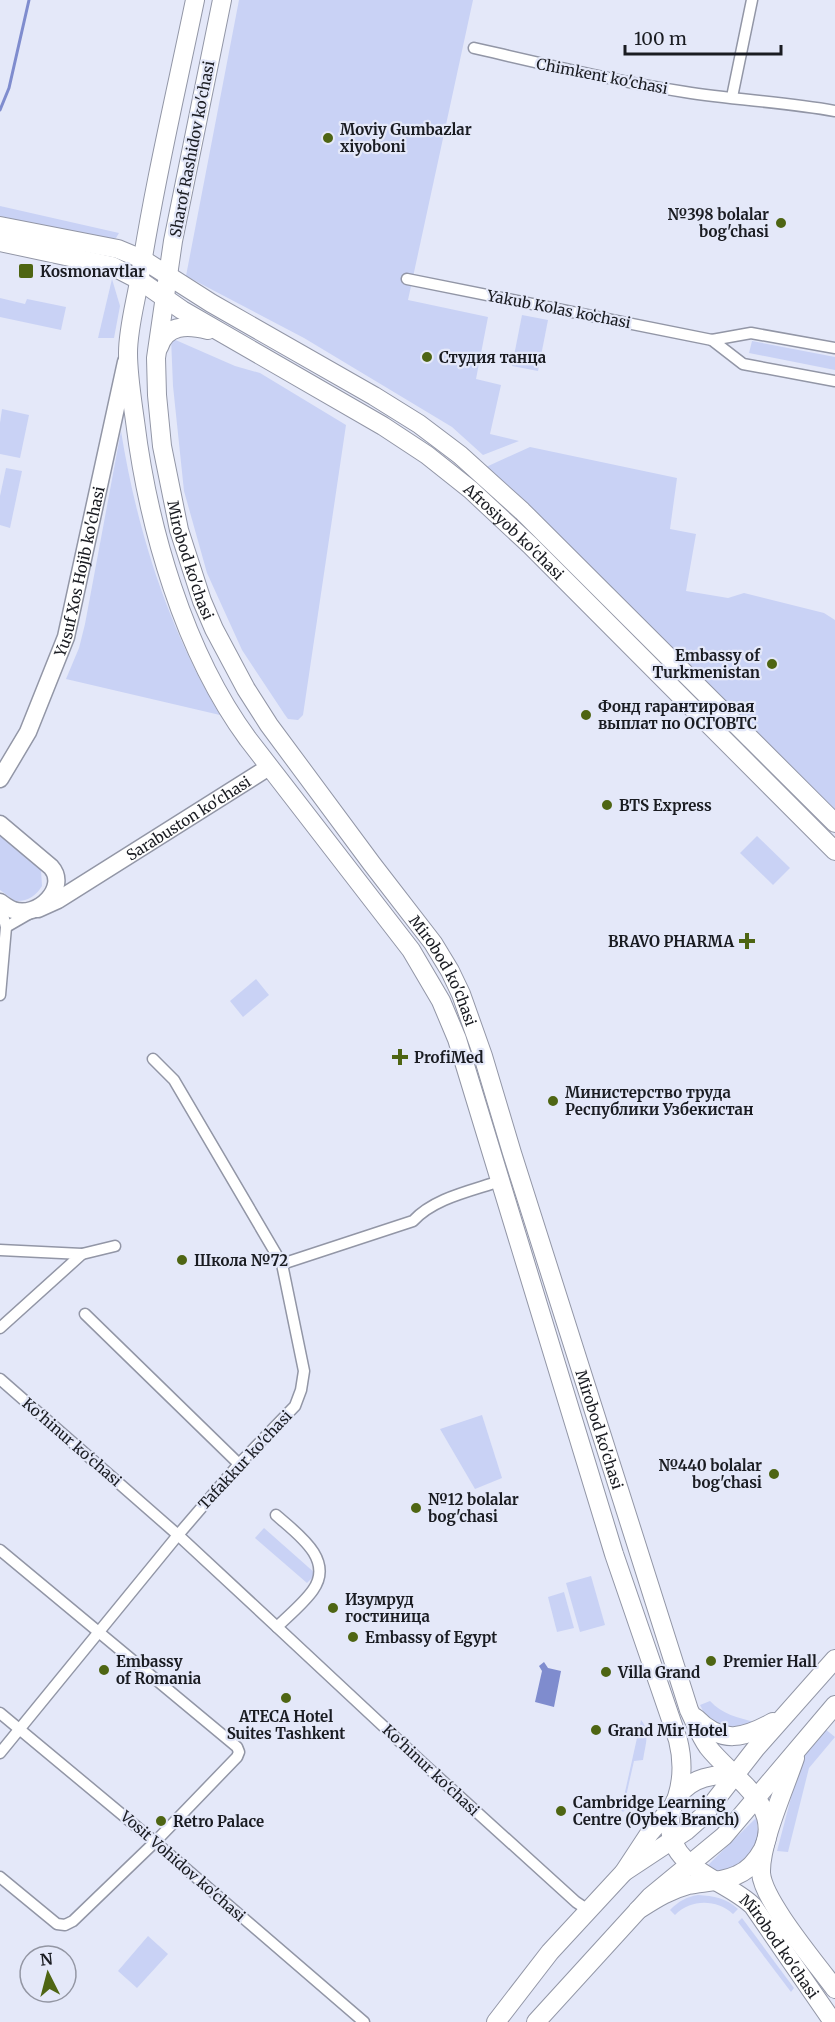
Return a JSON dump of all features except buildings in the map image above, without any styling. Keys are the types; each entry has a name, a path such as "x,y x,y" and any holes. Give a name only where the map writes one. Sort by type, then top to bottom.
{"main road":[{"name":"Sharof Rashidov ko'chasi","path":"139,280 146,235 195,0"},
{"name":"Sharof Rashidov ko'chasi","path":"164,298 173,241 222,0"},
{"name":"Afrosiyob ko'chasi","path":"0,226 115,257 139,280 164,298 400,436 471,490 530,545 835,851"},
{"name":"Sharof Rashidov ko'chasi","path":"115,257 146,235"},
{"name":"Afrosiyob ko'chasi","path":"142,259 167,247 173,241"},
{"name":"Afrosiyob ko'chasi","path":"0,242 142,259 211,303 419,424 460,455 563,551 835,823"},
{"path":"139,280 168,276"},
{"name":"Mirobod ko'chasi","path":"139,280 128,353 141,464 158,540 173,589 192,637 241,729 411,950 433,986 457,1039 614,1554 678,1740 682,1761 681,1785 675,1801 670,1829 673,1840"},
{"name":"Mirobod ko'chasi","path":"164,298 156,358 158,408 164,459 179,530 193,576 214,629 236,672 269,725 433,943 456,983 483,1056 689,1710 706,1744 734,1776 757,1797"},
{"path":"156,358 163,338 170,330 179,327 195,327 229,337"},
{"name":"Yusuf Xos Hojib ko'chasi","path":"0,779 28,732 66,637 128,353"},
{"name":"Sarabuston ko'chasi","path":"38,909 58,900 290,753"},
{"path":"0,824 70,882 86,881"},
{"path":"0,902 13,910 38,909 45,903 55,885 54,870"},
{"path":"614,1554 627,1556 637,1547"},
{"path":"646,1649 654,1641 667,1643"},
{"path":"624,1872 673,1840 703,1816 783,1717 835,1659"},
{"path":"536,2022 665,1883 724,1836 835,1705"},
{"path":"689,1710 708,1729 734,1737 754,1733 783,1717"},
{"name":"Mirobod ko'chasi","path":"649,1834 664,1804 671,1778 672,1750 668,1713"},
{"path":"638,1910 659,1896 684,1886 744,1872 757,1860 765,1845 798,1750"},
{"path":"496,2022 550,1952 624,1872 649,1834 683,1790 698,1780 715,1775 734,1776"},
{"path":"757,1797 768,1827 765,1845"},
{"path":"673,1840 682,1856 690,1864"},
{"name":"Mirobod ko'chasi","path":"765,1845 761,1872 765,1890 835,1989"},
{"name":"Mirobod ko'chasi","path":"690,1864 745,1898 753,1906 833,2022"},
{"path":"800,1974 816,1962"}],"street":[{"path":"732,97 752,0"},
{"name":"Chimkent ko'chasi","path":"474,48 530,62 687,92 835,111"},
{"name":"Yakub Kolas koʻchasi","path":"407,279 712,340 751,333 835,348"},
{"name":"Yakub Kolas koʻchasi","path":"712,340 743,364 835,381"},
{"path":"0,902 6,927 0,995"},
{"name":"Sarabuston ko'chasi","path":"6,927 38,909"},
{"name":"Tafakkur ko'chasi","path":"0,1753 178,1535 239,1464 291,1410 303,1384 304,1371 282,1264 174,1080 153,1059"},
{"path":"282,1264 413,1221 422,1212 441,1202 500,1180"},
{"path":"0,1250 82,1254 115,1246"},
{"path":"0,1328 82,1254"},
{"path":"85,1314 239,1464"},
{"name":"Ko‘hinur ko‘chasi","path":"0,1379 178,1535 426,1766 576,1902 588,1910"},
{"path":"276,1515 312,1549 319,1562 320,1575 314,1589 277,1627"},
{"path":"0,1550 237,1747 238,1752 237,1757 155,1842 73,1921 64,1925 57,1924 0,1877"},
{"name":"Vosit Vohidov ko'chasi","path":"0,1713 155,1842 364,2022"}],"shaded area":[{"name":"Moviy Gumbazlar xiyoboni","path":"239,0 473,0 408,300 488,317 476,379 501,385 490,434 519,441 483,455 452,427 304,338 186,276"},
{"path":"0,206 119,233 116,238 110,240 0,216"},
{"path":"112,279 120,306 114,338 98,338"},
{"path":"0,298 25,304 27,299 66,307 61,330 0,317"},
{"path":"522,315 548,320 538,371 512,366"},
{"path":"171,338 235,366 260,373 346,425 303,715 298,720 288,719 242,650 207,573 184,491 173,386"},
{"path":"752,341 835,357 835,370 749,353"},
{"path":"2,409 29,415 20,458 0,454"},
{"path":"121,431 136,505 157,578 185,648 220,715 66,679 79,648 85,624"},
{"path":"530,447 677,478 670,529 696,534 686,591 728,598 744,593 824,613 835,620 835,814 486,467"},
{"path":"6,468 22,471 10,528 0,525 0,496"},
{"path":"0,831 41,870 42,886 37,893 27,899 15,901 0,890"},
{"path":"757,836 790,868 773,885 740,853"},
{"path":"256,979 269,995 243,1017 230,1001"},
{"path":"482,1415 502,1478 475,1489 440,1429"},
{"path":"264,1528 316,1574 307,1583 255,1538"},
{"path":"591,1576 605,1625 580,1632 566,1583"},
{"path":"564,1592 574,1628 557,1632 548,1597"},
{"path":"710,1701 725,1712 755,1722 730,1727 716,1723 710,1719 700,1705"},
{"path":"641,1720 647,1734 643,1760 634,1761 624,1805 627,1808 623,1812 621,1810"},
{"path":"825,1729 835,1737 809,1768 788,1852 777,1851 802,1756"},
{"path":"756,1818 758,1830 756,1841 753,1851 746,1860 728,1869 705,1868"},
{"path":"698,1895 720,1898 738,1909 733,1914 719,1906 704,1903 688,1906 675,1915 670,1910 683,1900"},
{"path":"742,1918 794,1988 791,1992 738,1922"},
{"path":"148,1936 168,1954 137,1988 118,1971"}],"water":[{"path":"544,1662 548,1668 561,1671 554,1707 535,1702 542,1671 539,1666"}],"waterway":[{"path":"0,110 9,88 29,0"}],"place":[{"name":"Moviy Gumbazlar xiyoboni","path":"328,138"},
{"name":"№398 bolalar bog'chasi","path":"781,223"},
{"name":"Kosmonavtlar","path":"26,271"},
{"name":"Студия танца","path":"427,357"},
{"name":"Embassy of Turkmenistan","path":"772,664"},
{"name":"Фонд гарантировая выплат по ОСГОВТС","path":"586,715"},
{"name":"BTS Express","path":"607,805"},
{"name":"BRAVO PHARMA","path":"747,941"},
{"name":"ProfiMed","path":"400,1057"},
{"name":"Министерство труда Республики Узбекистан","path":"553,1101"},
{"name":"Школа №72","path":"182,1260"},
{"name":"№440 bolalar bog'chasi","path":"774,1474"},
{"name":"№12 bolalar bog'chasi","path":"416,1508"},
{"name":"Изумруд гостиница","path":"333,1608"},
{"name":"Embassy of Egypt","path":"353,1637"},
{"name":"Premier Hall","path":"711,1661"},
{"name":"Embassy of Romania","path":"104,1670"},
{"name":"Villa Grand","path":"606,1672"},
{"name":"ATECA Hotel Suites Tashkent","path":"286,1698"},
{"name":"Grand Mir Hotel","path":"596,1730"},
{"name":"Cambridge Learning Centre (Oybek Branch)","path":"561,1811"},
{"name":"Retro Palace","path":"161,1821"}]}
